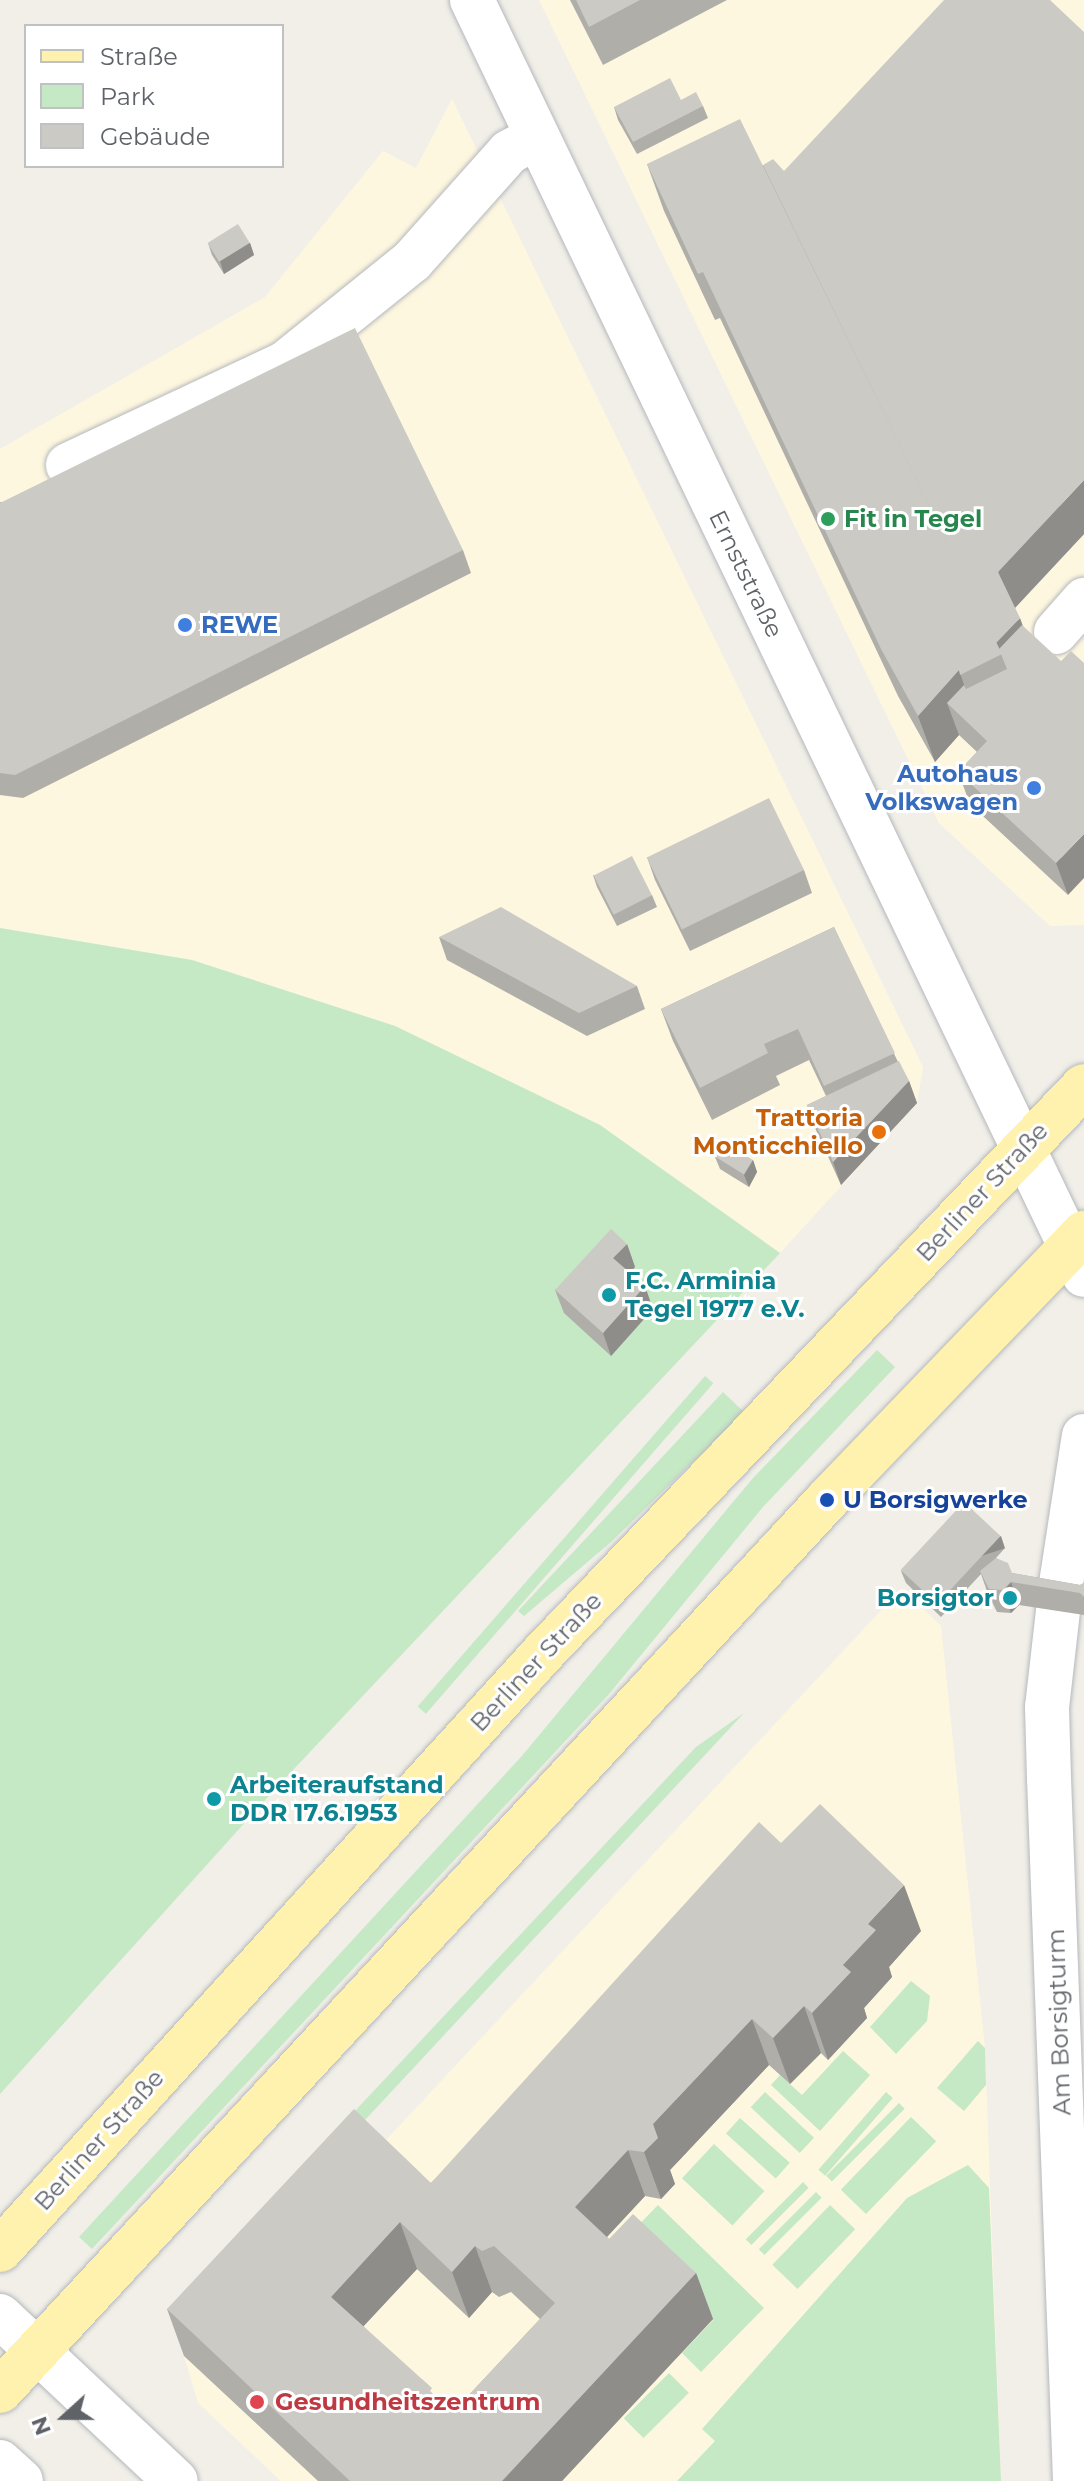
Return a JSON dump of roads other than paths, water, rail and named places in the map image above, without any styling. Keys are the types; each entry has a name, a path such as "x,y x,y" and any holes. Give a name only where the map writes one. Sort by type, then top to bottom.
{"main road":[{"name":"Berliner Straße","path":"0,2250 533,1664 1084,1086"},
{"path":"0,2391 827,1500 1079,1252"}],"street":[{"name":"Ernststraße","path":"472,0 1022,1148"},
{"path":"68,465 284,364 412,261 509,152 537,137"},
{"path":"1022,1148 1079,1252"},
{"name":"Am Borsigturm","path":"1075,2481 1070,1964 1047,1707 1058,1607 1084,1439"},
{"path":"0,2316 176,2481"},
{"path":"0,2462 21,2481"}],"place":[{"name":"Fit in Tegel","path":"828,519"},
{"name":"REWE","path":"185,625"},
{"name":"Autohaus Volkswagen","path":"1034,788"},
{"name":"Trattoria Monticchiello","path":"879,1132"},
{"name":"F.C. Arminia Tegel 1977 e.V.","path":"609,1295"},
{"name":"U Borsigwerke","path":"827,1500"},
{"name":"Borsigtor","path":"1010,1598"},
{"name":"Arbeiteraufstand DDR 17.6.1953","path":"214,1799"},
{"name":"Gesundheitszentrum","path":"257,2402"}]}
